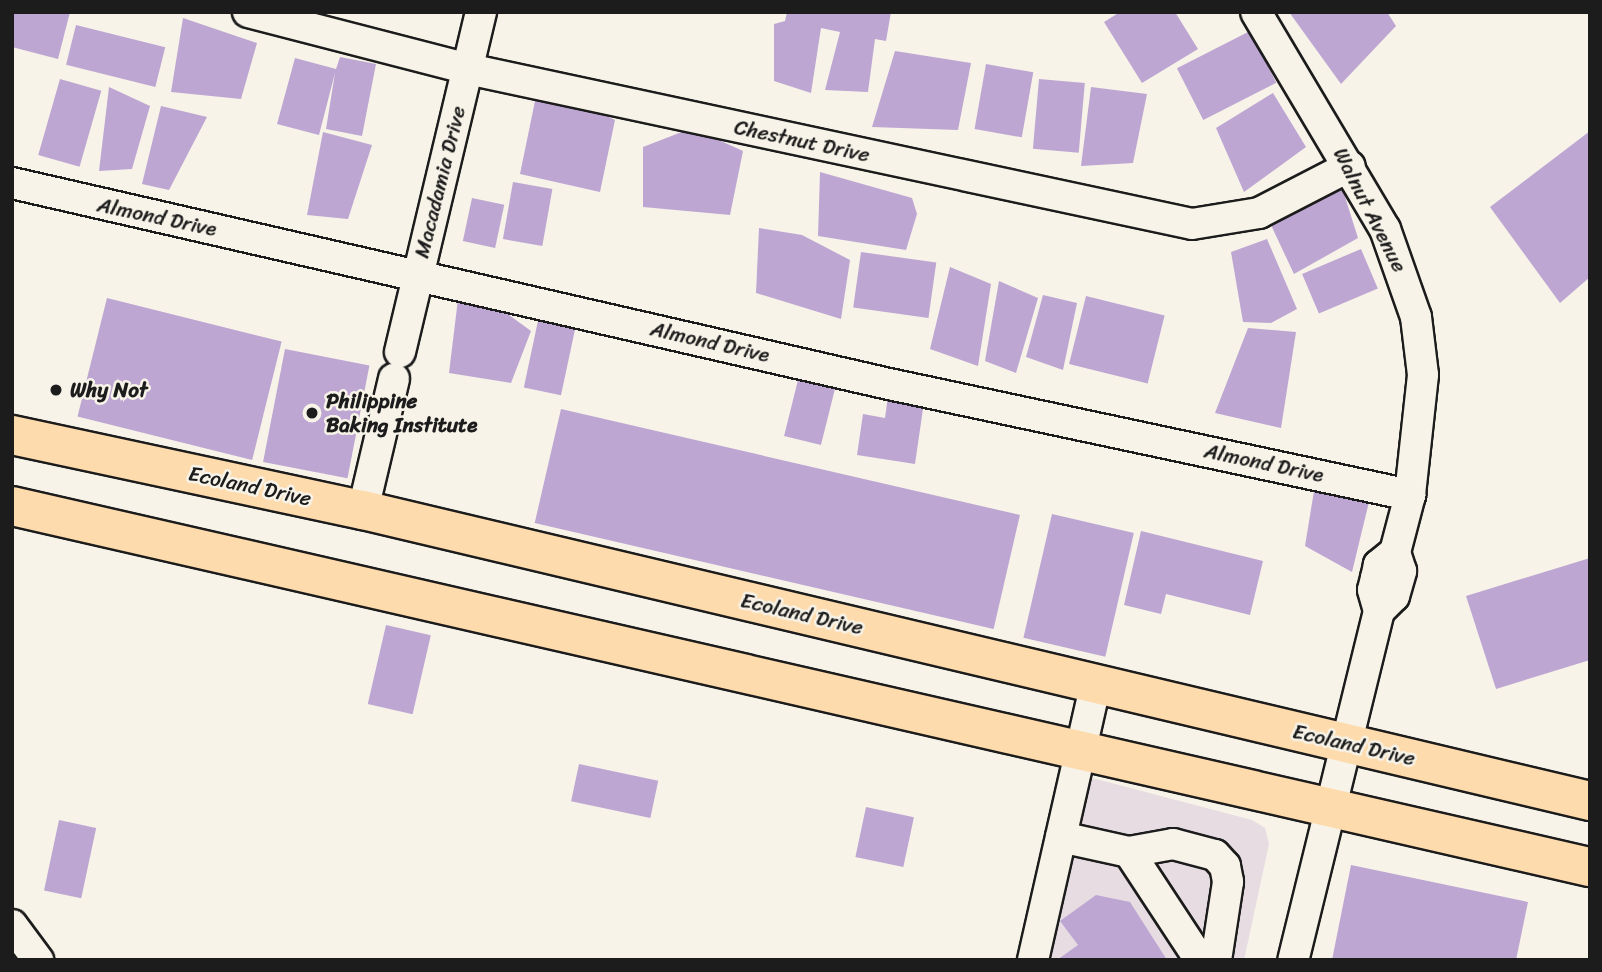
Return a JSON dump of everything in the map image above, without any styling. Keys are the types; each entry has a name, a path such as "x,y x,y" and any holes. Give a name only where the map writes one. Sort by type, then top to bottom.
{"main road":[{"name":"Ecoland Drive","path":"12,435 363,510 1590,801"},
{"path":"12,506 1081,747 1590,867"}],"street":[{"name":"Chestnut Drive","path":"248,12 468,69 1192,224 1259,213 1350,166"},
{"name":"Macadamia Drive","path":"363,510 481,12"},
{"name":"Walnut Avenue","path":"1256,12 1350,166 1404,271 1416,317 1423,374 1410,495 1395,552 1379,565 1373,590 1379,611 1328,806 1293,960"},
{"name":"Almond Drive","path":"12,183 889,384 1410,495"},
{"path":"1033,960 1096,683"},
{"path":"1061,837 1129,852 1173,844 1215,855 1224,866 1228,882 1216,960"},
{"path":"1129,852 1200,960"},
{"path":"12,925 38,960"}],"shaded area":[{"path":"1062,770 1252,820 1265,828 1269,844 1244,960 1019,960"}],"building":[{"path":"14,12 70,12 58,59 12,47"},
{"path":"787,12 891,12 886,41 875,39 868,92 825,90 840,32 821,28 811,93 774,81 774,24 785,21"},
{"path":"1120,12 1175,12 1198,49 1142,83 1104,22"},
{"path":"1289,12 1387,12 1396,26 1341,84"},
{"path":"183,18 257,43 241,99 171,92"},
{"path":"76,25 165,47 155,87 66,65"},
{"path":"1250,31 1276,83 1203,120 1177,68"},
{"path":"895,51 971,63 958,130 872,127"},
{"path":"340,57 376,64 362,136 326,129 335,73 319,135 277,124 295,58 336,69"},
{"path":"986,64 1033,72 1022,137 975,129"},
{"path":"60,79 101,91 80,167 38,155"},
{"path":"1039,79 1085,83 1079,153 1033,149"},
{"path":"109,87 150,106 132,169 99,171"},
{"path":"1091,87 1147,94 1133,163 1081,166"},
{"path":"1273,93 1306,147 1244,192 1216,128"},
{"path":"535,101 579,103 615,120 600,192 520,174"},
{"path":"161,106 207,117 169,190 142,184"},
{"path":"692,128 743,151 730,215 643,207 643,147"},
{"path":"1590,131 1590,277 1560,303 1490,207"},
{"path":"323,132 372,145 348,219 307,215"},
{"path":"820,172 912,198 917,214 906,250 818,236"},
{"path":"1340,181 1358,238 1294,274 1269,221"},
{"path":"513,182 552,189 542,246 503,239"},
{"path":"472,198 504,205 495,248 463,241"},
{"path":"759,228 802,235 850,260 841,319 756,293"},
{"path":"1267,239 1297,309 1271,323 1243,322 1231,252"},
{"path":"1361,249 1378,289 1319,314 1302,274"},
{"path":"861,252 936,263 928,318 853,307"},
{"path":"950,267 991,284 978,366 930,349"},
{"path":"999,281 1038,298 1016,373 985,361"},
{"path":"1043,295 1077,303 1063,370 1026,357"},
{"path":"1086,296 1165,316 1148,384 1069,364"},
{"path":"107,298 282,342 252,460 77,416"},
{"path":"458,299 498,307 531,331 511,383 449,373"},
{"path":"539,316 576,324 561,395 524,387"},
{"path":"1248,328 1296,332 1281,428 1215,413"},
{"name":"Philippine Baking Institute","path":"285,349 369,365 347,478 263,462"},
{"path":"801,368 838,377 821,445 784,436"},
{"path":"889,389 925,395 915,464 857,455 863,414 885,418"},
{"path":"561,409 1020,515 994,629 535,523"},
{"path":"1314,491 1369,502 1352,572 1305,546"},
{"path":"1052,514 1134,533 1105,657 1023,638"},
{"path":"1141,531 1263,561 1250,615 1166,594 1161,614 1124,605"},
{"path":"1590,558 1590,660 1496,689 1466,596"},
{"path":"386,625 431,635 413,714 368,704"},
{"path":"579,764 658,781 650,818 571,801"},
{"path":"866,807 914,817 903,867 855,857"},
{"path":"59,820 96,828 81,898 44,890"},
{"path":"1351,865 1528,902 1516,960 1332,960"},
{"path":"1096,895 1130,902 1167,960 1057,960 1078,945 1060,921"}],"place":[{"name":"Why Not","path":"56,390"},
{"name":"Philippine Baking Institute","path":"312,413"}]}
